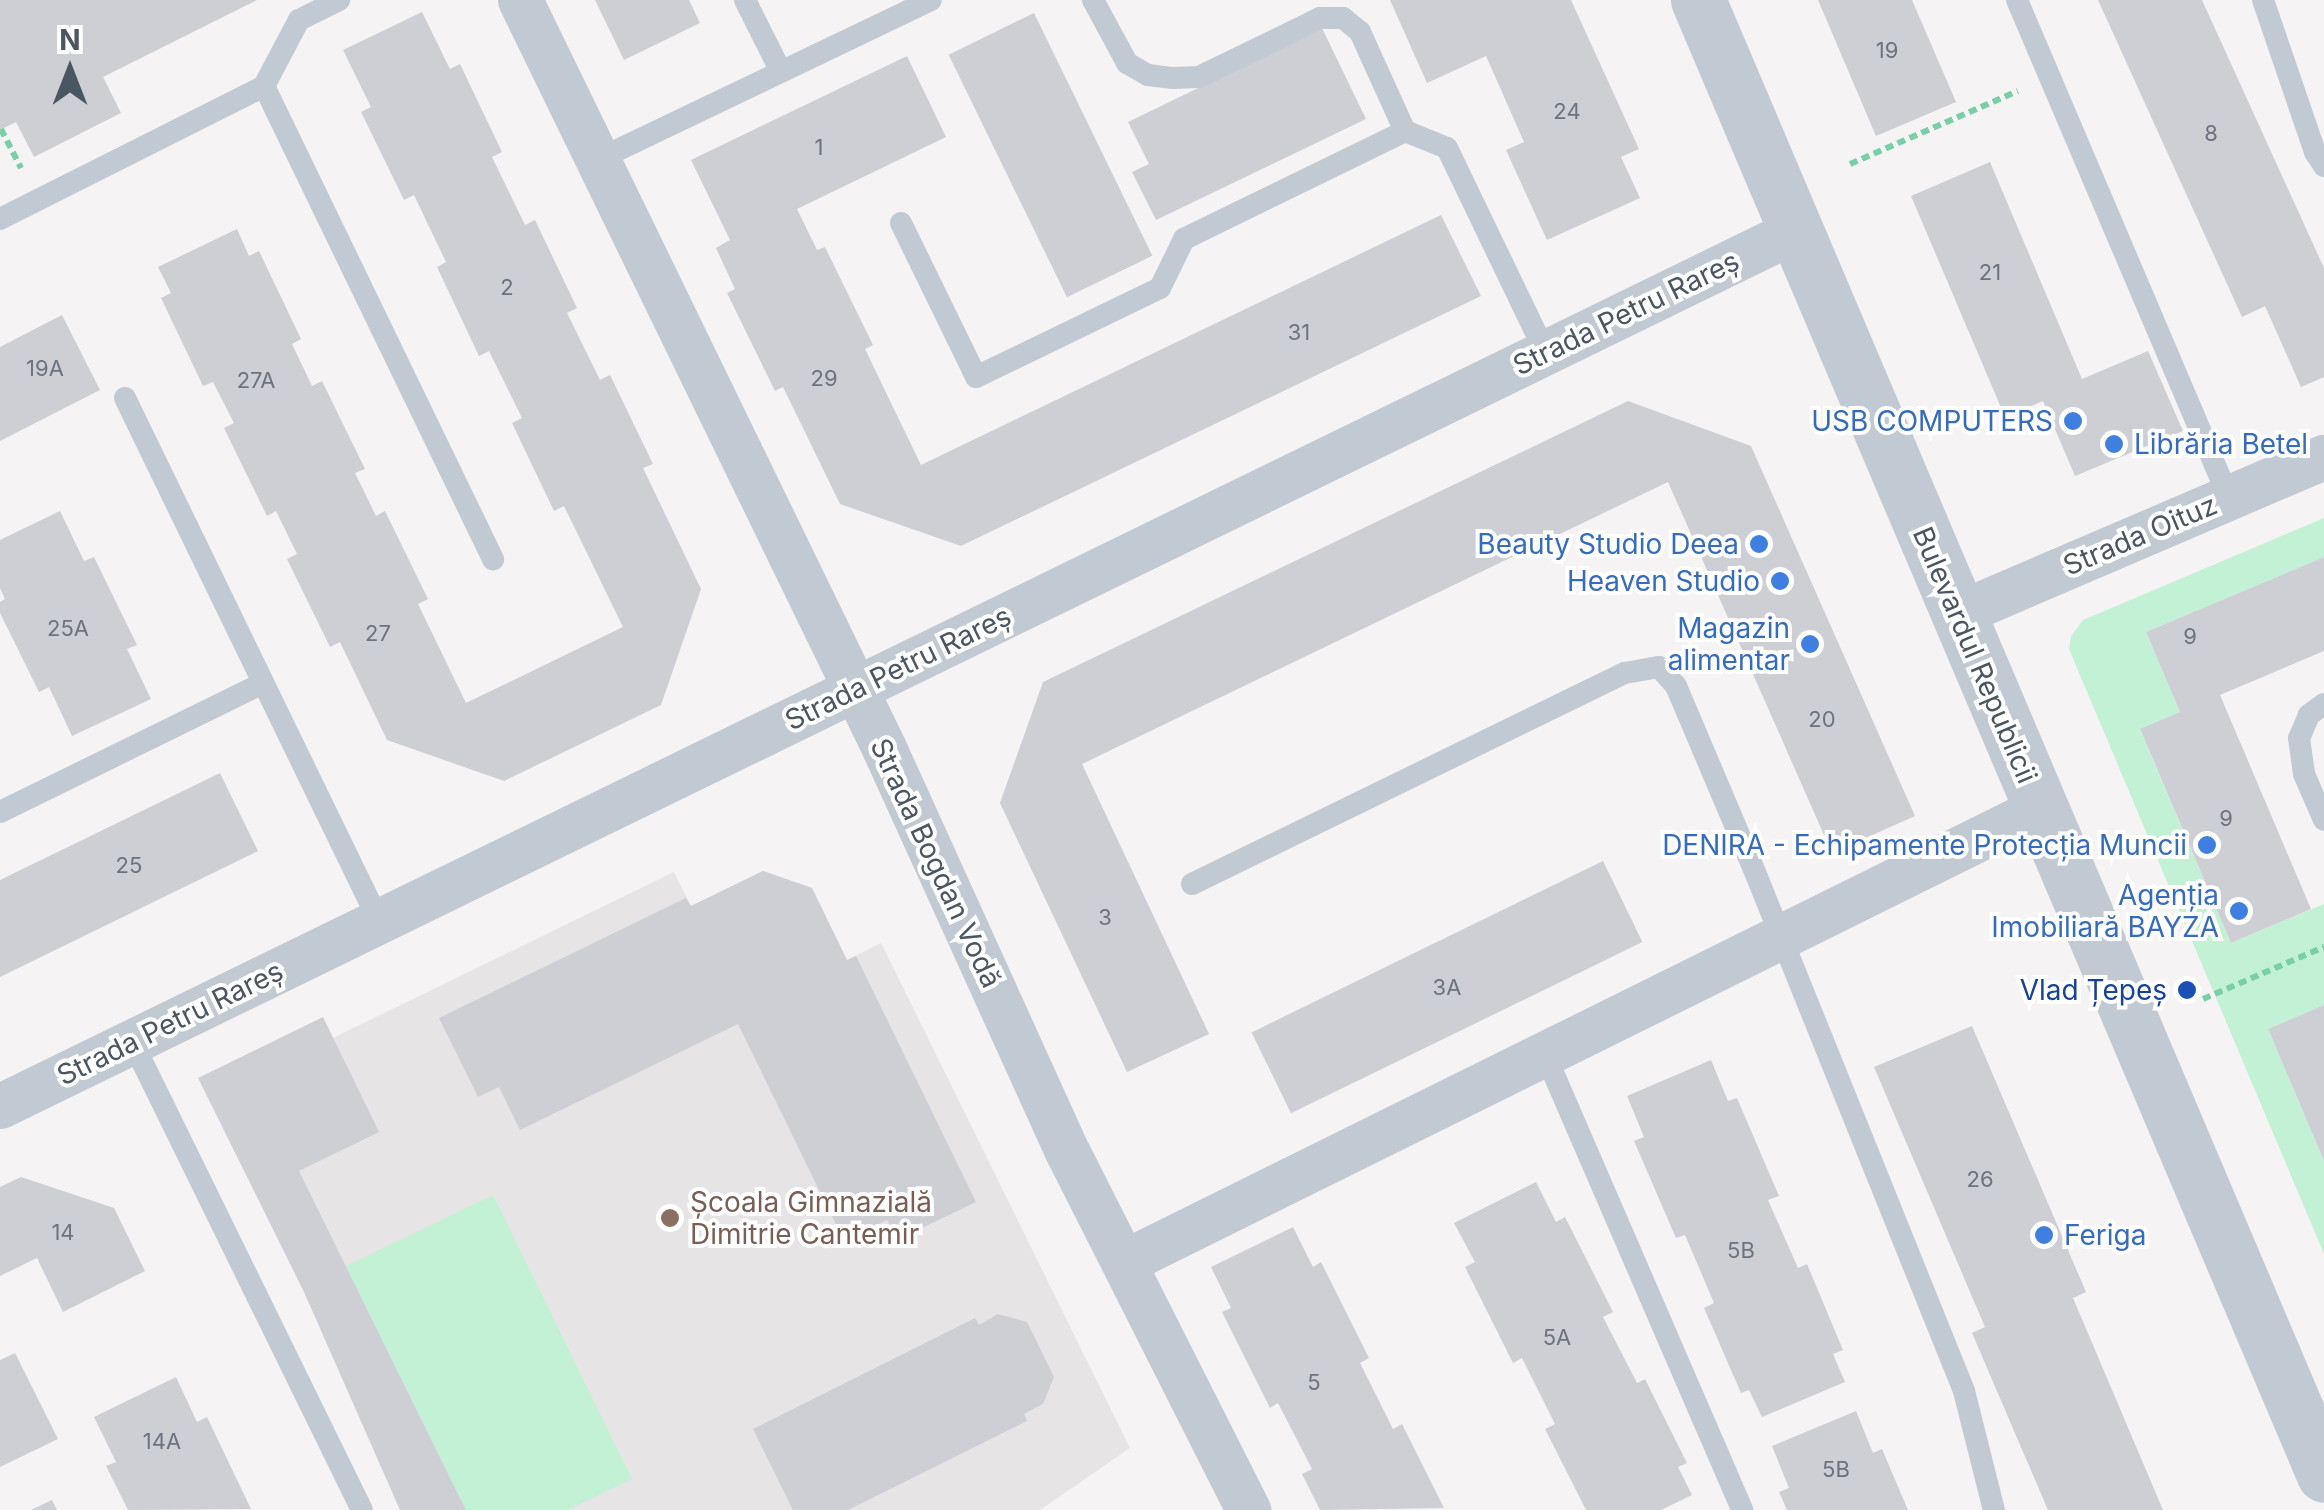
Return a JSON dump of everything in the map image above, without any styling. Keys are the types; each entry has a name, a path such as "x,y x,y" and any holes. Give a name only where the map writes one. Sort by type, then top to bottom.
{"street":[{"name":"Strada Bogdan Vodă","path":"520,0 855,689 1124,1262 1248,1510"},
{"name":"Bulevardul Republicii","path":"1698,0 2039,809 2321,1463"},
{"name":"Strada Petru Rareș","path":"0,1106 1796,230"},
{"name":"Strada Oituz","path":"1956,614 2324,456"},
{"path":"1124,1262 2039,809"}],"lane":[{"path":"0,219 264,86 299,20 339,0"},
{"path":"745,0 781,72"},
{"path":"598,160 931,0"},
{"path":"1093,0 1127,63 1148,75 1172,78 1199,76 1320,18 1343,18 1360,32 1406,132 1447,148 1546,352"},
{"path":"2017,0 2228,498"},
{"path":"2263,0 2315,152 2324,166"},
{"path":"264,86 493,559"},
{"path":"900,222 976,378 1160,288 1184,239 1406,132"},
{"path":"125,398 379,921"},
{"path":"1192,884 1624,673 1660,667 1676,686 1964,1391 1994,1510"},
{"path":"0,812 263,683"},
{"path":"2324,704 2309,715 2300,738 2304,774 2324,820"},
{"path":"132,1042 362,1510"},
{"path":"1545,1054 1742,1510"}],"path":[{"path":"1850,164 2050,77"},
{"path":"2204,999 2324,948"}],"shaded area":[{"name":"Școala Gimnazială Dimitrie Cantemir","path":"763,871 812,888 847,960 881,943 1130,1448 1040,1510 466,1510 299,1171 333,1038 674,872 691,906"}],"green space":[{"path":"2324,518 2324,557 2146,632 2180,712 2140,730 2231,943 2324,904 2324,1005 2268,1029 2324,1161 2324,1254 2069,649 2071,636 2083,620"},
{"path":"493,1195 632,1479 568,1510 466,1510 346,1266"}],"building":[{"path":"0,0 257,0 103,77 121,113 34,157 16,122 0,130"},
{"path":"595,0 689,0 700,23 624,60"},
{"path":"1390,0 1571,0 1639,149 1621,157 1640,198 1547,240 1506,150 1524,142 1486,56 1427,83"},
{"path":"1818,0 1912,0 1956,102 1876,136"},
{"path":"2098,0 2202,0 2324,268 2324,377 2301,387 2265,306 2242,317"},
{"path":"422,12 450,69 460,64 502,152 492,157 525,225 535,220 577,308 567,313 600,380 610,375 653,464 643,468 701,589 661,705 504,781 387,740 340,642 330,647 287,559 297,554 276,511 267,516 224,428 234,423 213,382 203,386 161,298 171,293 158,267 237,229 249,256 259,251 301,339 292,344 312,386 322,381 365,469 355,473 376,516 385,511 428,599 418,604 466,703 623,627 564,506 554,511 512,423 522,418 489,351 479,356 437,267 446,262 414,195 404,200 361,112 371,107 343,50"},
{"path":"1034,13 1152,256 1067,297 949,55"},
{"path":"1322,28 1366,119 1156,220 1132,172 1149,164 1128,122"},
{"path":"907,56 946,137 797,209 817,250 825,247 873,345 865,349 921,465 1441,215 1481,296 961,546 840,504 783,387 775,391 727,293 735,289 716,248 730,240 691,160"},
{"path":"1990,162 2082,379 2148,351 2183,431 2075,476 2043,401 2005,417 1911,196"},
{"path":"62,315 100,390 0,441 0,347"},
{"path":"1628,401 1751,446 1915,816 1832,853 1668,482 1082,764 1209,1034 1127,1072 1000,803 1043,682"},
{"path":"60,511 84,561 94,557 137,645 127,649 151,699 72,736 49,687 39,692 0,613 0,602 5,599 0,588 0,540"},
{"path":"2324,557 2324,651 2220,695 2311,909 2231,943 2140,729 2180,712 2146,632"},
{"path":"220,773 258,851 0,977 0,880"},
{"path":"1603,861 1642,942 1291,1113 1252,1032"},
{"path":"763,871 812,888 847,960 856,956 976,1202 897,1240 887,1220 844,1241 738,1024 520,1130 499,1087 478,1097 439,1018 686,898 691,906"},
{"path":"2324,1005 2324,1161 2268,1029"},
{"path":"323,1017 379,1132 299,1171 466,1510 400,1510 304,1292 198,1078"},
{"path":"1972,1026 2086,1292 2073,1298 2163,1510 2048,1510 1972,1333 1985,1327 1874,1067"},
{"path":"1711,1060 1728,1101 1737,1098 1779,1196 1768,1200 1798,1268 1807,1264 1843,1350 1833,1354 1845,1382 1762,1417 1749,1390 1741,1393 1704,1308 1714,1303 1685,1235 1676,1238 1634,1141 1644,1137 1627,1096"},
{"path":"21,1177 114,1208 145,1271 63,1312 37,1258 0,1276 0,1187"},
{"path":"1536,1182 1556,1222 1565,1217 1613,1312 1603,1317 1637,1383 1645,1379 1687,1463 1678,1467 1692,1495 1661,1510 1586,1510 1545,1429 1555,1424 1522,1358 1513,1363 1465,1267 1475,1262 1454,1223"},
{"path":"1293,1227 1313,1267 1321,1262 1369,1358 1360,1363 1393,1429 1402,1424 1444,1508 1320,1510 1302,1474 1312,1469 1278,1403 1270,1408 1222,1312 1231,1308 1211,1267"},
{"path":"998,1314 1027,1322 1054,1377 1043,1404 1024,1414 1027,1421 848,1510 793,1510 753,1429 975,1318 979,1325"},
{"path":"15,1353 58,1439 0,1467 0,1360"},
{"path":"176,1377 197,1422 207,1417 251,1509 128,1510 106,1466 116,1462 94,1417"},
{"path":"1856,1411 1873,1453 1882,1449 1908,1510 1787,1510 1779,1492 1789,1488 1772,1446"},
{"path":"52,1500 57,1510 31,1510"}],"place":[{"name":"USB COMPUTERS","path":"2073,421"},
{"name":"Librăria Betel","path":"2114,444"},
{"name":"Beauty Studio Deea","path":"1759,544"},
{"name":"Heaven Studio","path":"1780,581"},
{"name":"Magazin alimentar","path":"1810,644"},
{"name":"DENIRA - Echipamente Protecția Muncii","path":"2207,845"},
{"name":"Agenția Imobiliară BAYZA","path":"2239,911"},
{"name":"Vlad Țepeș","path":"2187,990"},
{"name":"Școala Gimnazială Dimitrie Cantemir","path":"670,1218"},
{"name":"Feriga","path":"2044,1235"}]}
